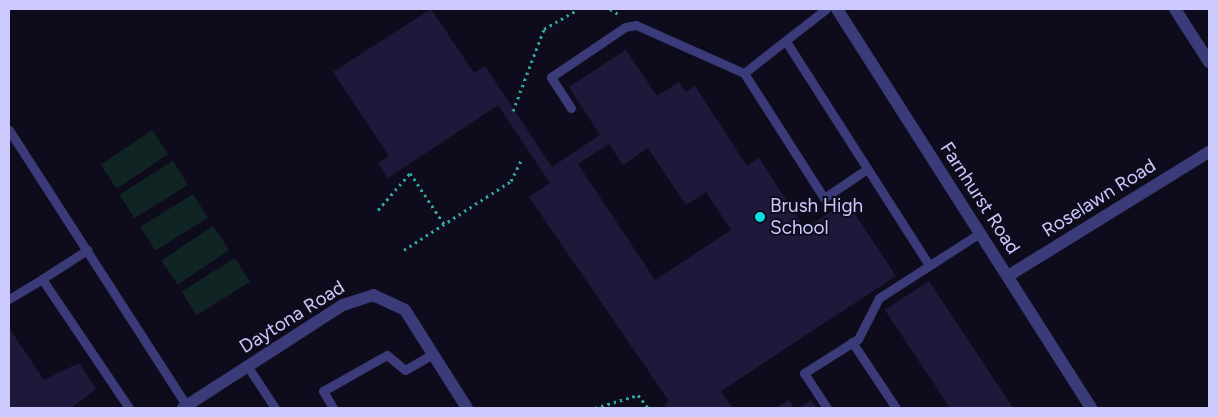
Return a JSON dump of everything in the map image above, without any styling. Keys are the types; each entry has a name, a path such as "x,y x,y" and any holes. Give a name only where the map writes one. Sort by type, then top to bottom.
{"street":[{"name":"Farnhurst Road","path":"837,9 1092,408"},
{"path":"1175,9 1209,62"},
{"name":"Roselawn Road","path":"1008,276 1209,152"},
{"name":"Daytona Road","path":"185,407 358,297 373,295 395,302 418,329 467,408"}],"lane":[{"path":"744,73 787,43 800,27 826,9"},
{"path":"571,108 551,77 625,27 636,25 744,73 824,198 867,169"},
{"path":"787,43 929,265"},
{"path":"9,130 185,407"},
{"path":"827,408 804,374 852,342 875,302 980,233"},
{"path":"9,300 87,250"},
{"path":"42,279 129,408"},
{"path":"852,342 896,408"},
{"path":"333,408 323,390 387,355 405,370 433,354"},
{"path":"248,367 275,408"}],"path":[{"path":"513,111 544,30 578,9"},
{"path":"404,250 511,181 522,158"},
{"path":"378,210 410,173 444,224"},
{"path":"595,408 638,395 648,408"}],"green space":[{"path":"152,130 168,154 117,189 101,165"},
{"path":"173,161 188,185 134,218 120,194"},
{"path":"193,194 208,218 155,251 140,227"},
{"path":"213,226 229,250 178,285 162,261"},
{"path":"235,258 250,282 196,315 182,291"}],"building":[{"name":"Brush High School","path":"431,9 474,73 485,66 552,167 600,135 569,87 626,50 657,96 679,82 686,92 695,86 747,166 759,158 805,229 846,201 896,276 721,391 732,408 667,408 664,404 669,401 529,197 550,183 498,105 388,178 378,163 389,156 333,72","holes":["609,144 623,165 648,148 686,205 706,192 731,230 655,280 578,164"]},
{"path":"929,281 1013,408 950,408 885,310"},
{"path":"9,328 44,380 79,363 96,389 71,408 9,408"},
{"path":"789,400 794,408 776,408"},
{"path":"811,400 817,408 799,408"}],"place":[{"name":"Brush High School","path":"760,217"}]}
